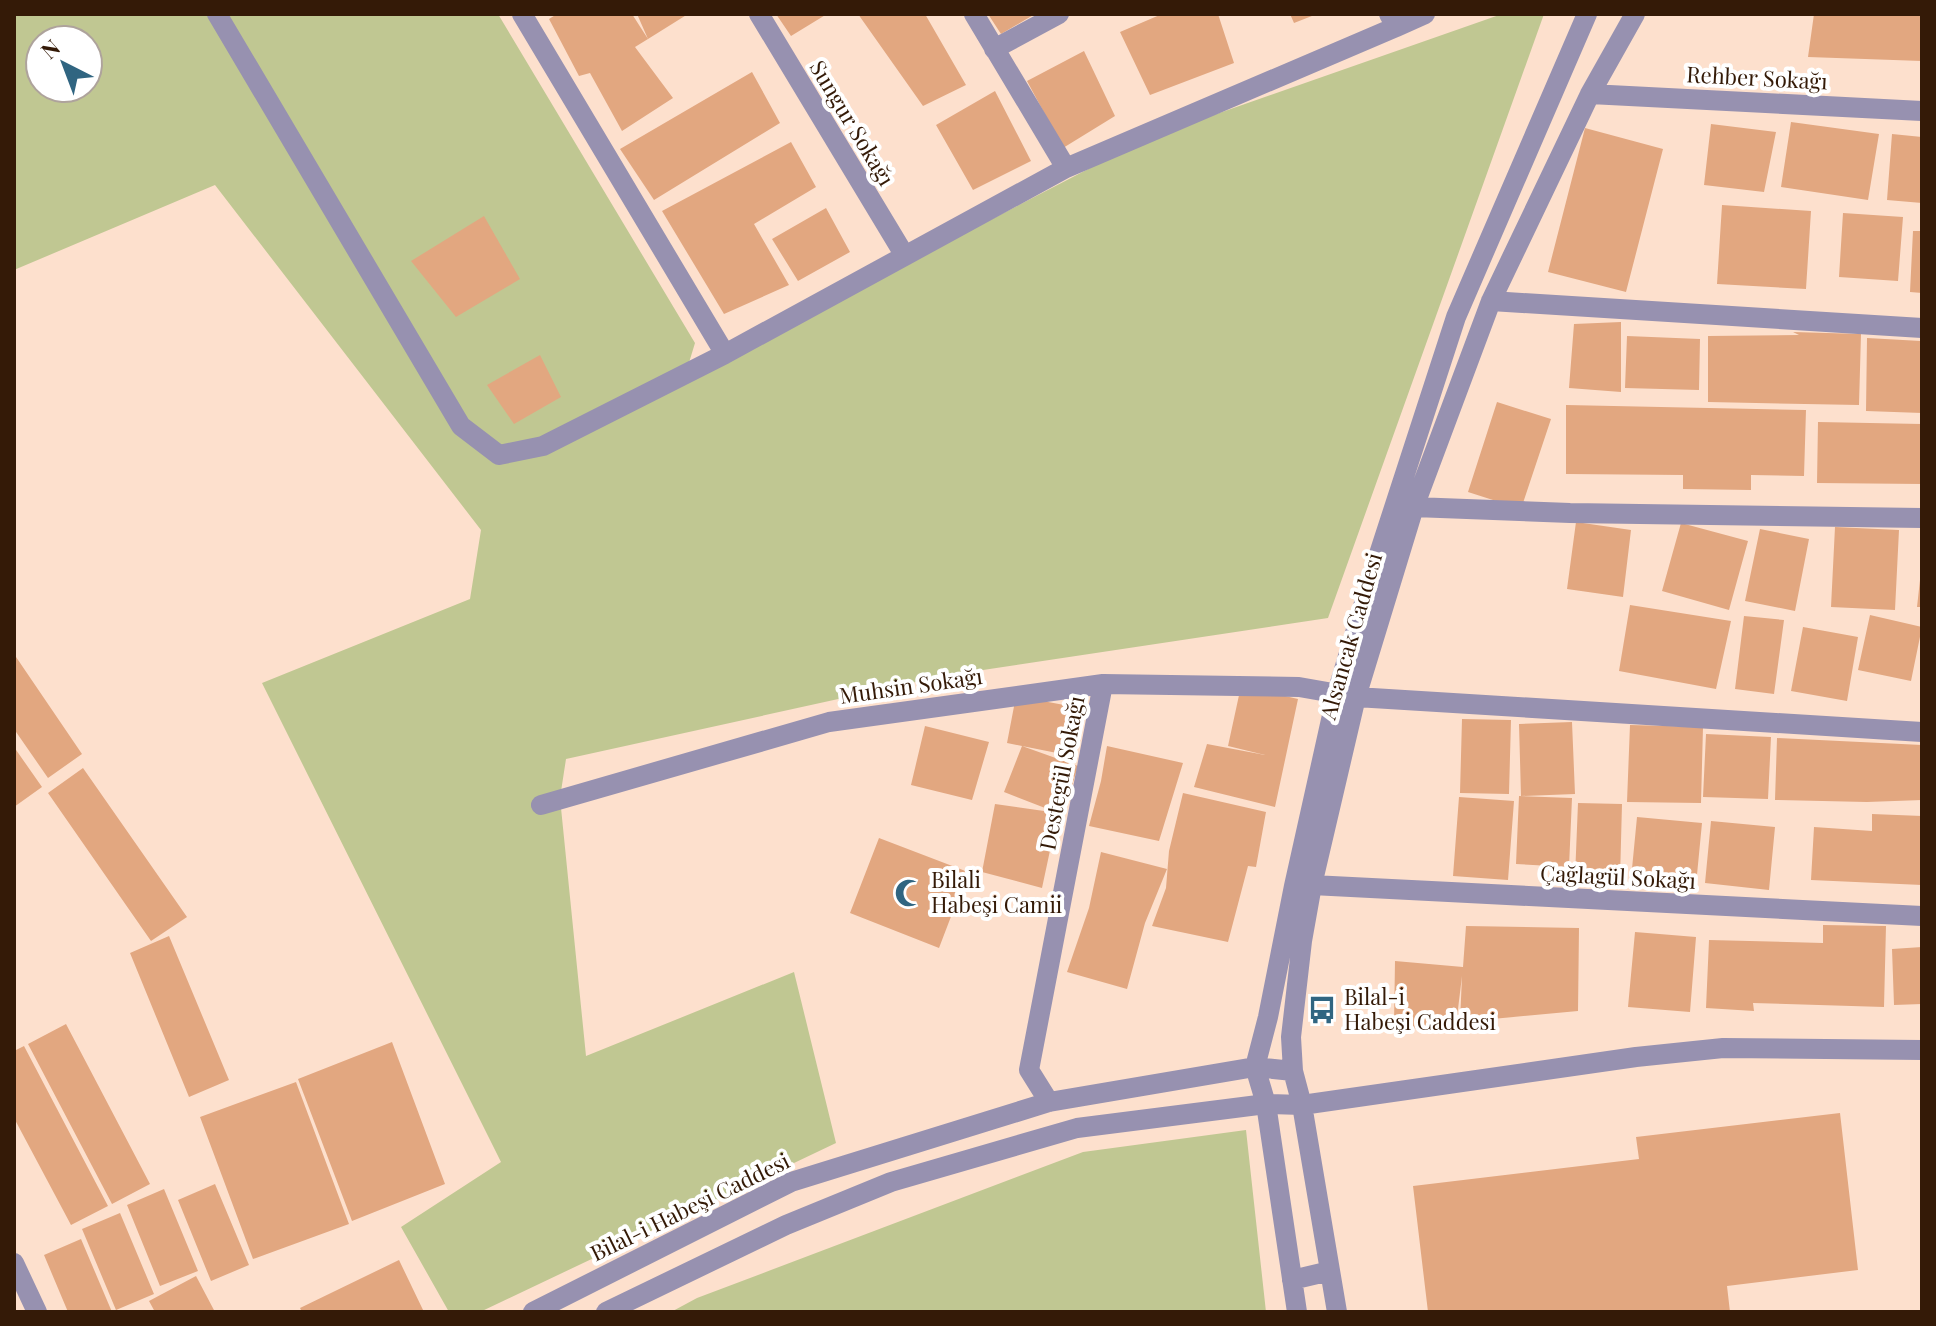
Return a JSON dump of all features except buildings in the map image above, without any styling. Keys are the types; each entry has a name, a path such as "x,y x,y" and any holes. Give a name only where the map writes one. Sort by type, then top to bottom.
{"street":[{"path":"217,14 461,426 499,455 543,446 725,354 1066,168 1393,21 1425,14"},
{"path":"522,14 725,354"},
{"name":"Sungur Sokağı","path":"759,14 905,256"},
{"path":"974,14 1066,168"},
{"path":"994,49 1059,14"},
{"name":"Alsancak Caddesi","path":"1255,1067 1294,886 1346,695 1377,560 1456,317 1587,14"},
{"name":"Alsancak Caddesi","path":"1337,1312 1302,1105 1293,1071 1291,1037 1302,941 1346,695 1491,301 1590,94 1635,14"},
{"name":"Rehber Sokağı","path":"1590,94 1922,111"},
{"path":"1491,301 1922,328"},
{"path":"1414,507 1570,513 1922,518"},
{"name":"Muhsin Sokağı","path":"541,805 829,722 1103,684 1299,687 1346,695 1922,732"},
{"name":"Destegül Sokağı","path":"1049,1102 1029,1070 1103,684"},
{"name":"Çağlagül Sokağı","path":"1312,885 1922,916"},
{"path":"606,1312 786,1225 891,1182 1077,1128 1266,1104 1302,1105 1621,1059 1723,1048 1922,1050"},
{"path":"1255,1067 1266,1104 1297,1312"},
{"name":"Bilal-i Habeşi Caddesi","path":"533,1312 791,1182 1049,1102 1255,1067 1293,1071"},
{"path":"14,1263 37,1312"},
{"path":"1292,1280 1330,1271"}],"green space":[{"path":"14,14 498,14 695,343 684,379 1148,138 1502,14 1544,14 1328,618 943,676 566,759 560,798 586,1056 794,972 836,1143 480,1312 449,1312 401,1227 501,1162 262,683 470,599 481,530 215,185 14,270"},
{"path":"1246,1130 1266,1312 671,1312 697,1298 1083,1152"}],"place":[{"name":"Bilali Habeşi Camii","path":"909,893"},
{"name":"Bilal-i Habeşi Caddesi","path":"1322,1010"}]}
